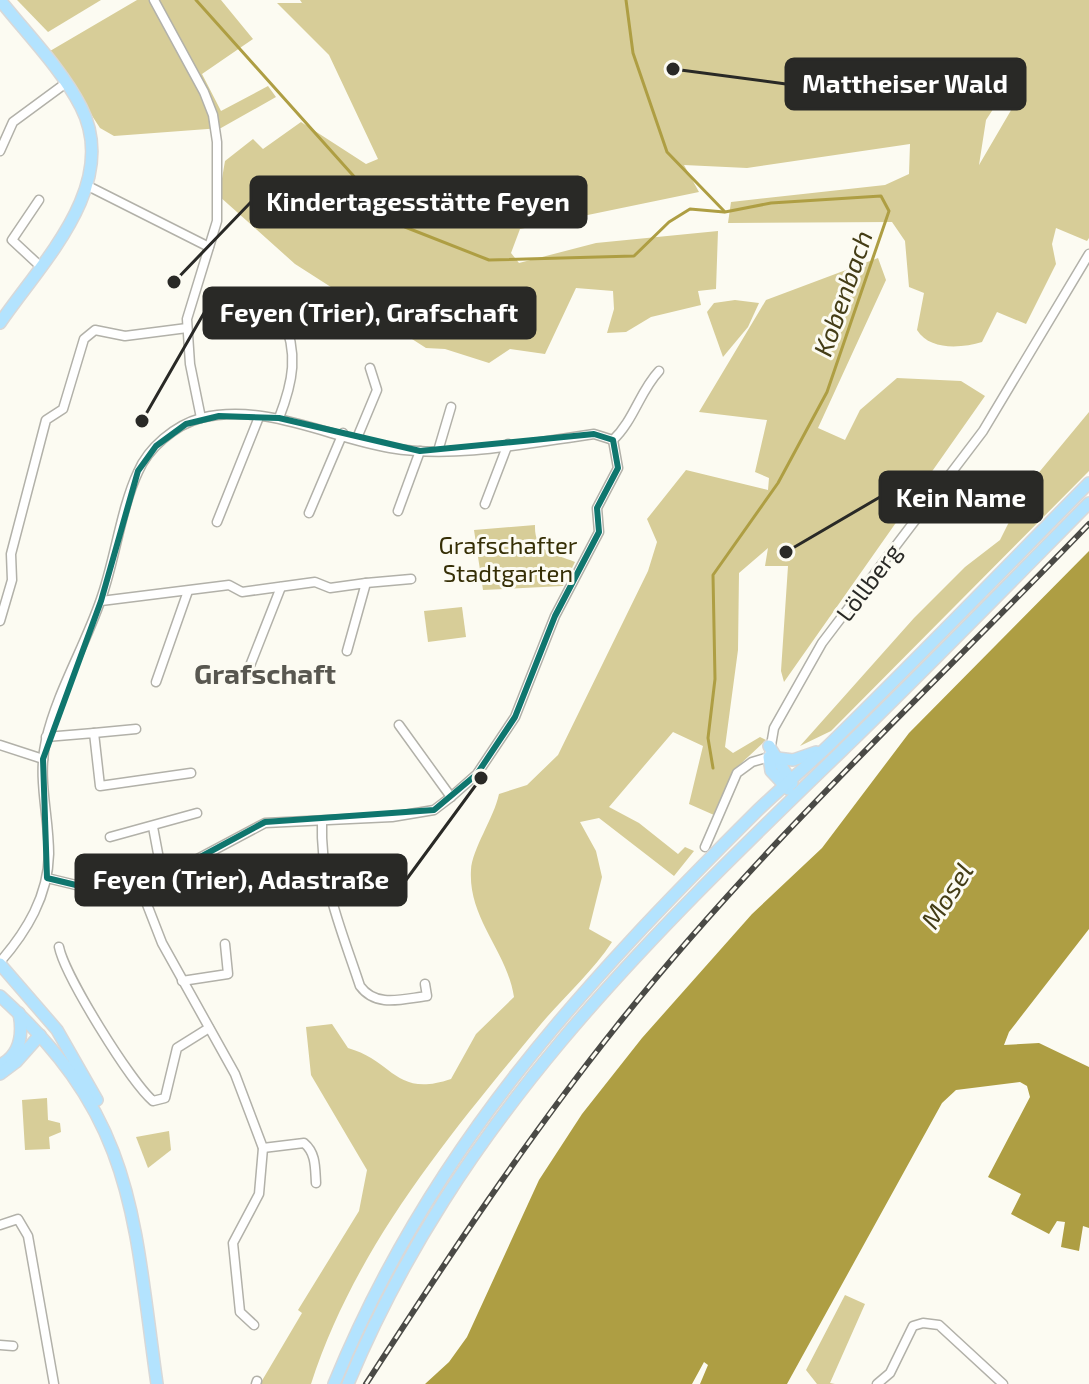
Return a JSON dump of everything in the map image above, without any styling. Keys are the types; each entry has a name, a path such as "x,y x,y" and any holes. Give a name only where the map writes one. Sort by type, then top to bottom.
{"main road":[{"path":"0,0 81,106 90,130 93,161 88,186 76,213 40,266 5,305 0,323"},
{"path":"334,1384 397,1253 492,1102 551,1028 648,922 1089,483"},
{"path":"348,1384 408,1260 472,1155 563,1035 676,914 1089,503"},
{"path":"772,754 799,759 827,747"},
{"path":"772,754 771,771 787,782"},
{"path":"772,754 795,795"},
{"path":"0,963 38,1004 73,1054 102,1110 106,1131"},
{"path":"0,996 40,1035 81,1086 106,1131 126,1183 136,1222 157,1384"},
{"path":"0,1065 13,1055 19,1042 19,1013"},
{"path":"0,1074 16,1062 40,1035"}],"street":[{"path":"154,0 174,42 192,67 213,115 219,196 209,247 190,300 187,328 201,418"},
{"path":"0,151 13,122 66,83"},
{"path":"88,186 209,247"},
{"path":"39,200 12,240 40,266"},
{"name":"Löllberg","path":"772,754 780,715 822,643 983,431 1089,254"},
{"path":"279,418 294,376 290,334 282,316"},
{"path":"0,621 12,580 11,554 46,420 63,409 84,339 95,330 125,336 187,328"},
{"path":"357,438 377,390 370,368"},
{"path":"613,440 624,428 648,383 659,371"},
{"path":"438,451 451,407"},
{"path":"217,522 259,417"},
{"path":"0,963 28,925 47,878 43,759 46,737 101,601 138,471 168,435 201,418 259,417 279,418 387,447 420,451 594,434 613,440"},
{"path":"309,513 343,433"},
{"path":"47,878 109,893 141,889 163,880 235,836 265,823 392,817 434,810 451,797 477,774 515,717 555,616 599,532 597,508 618,468 613,440"},
{"path":"485,504 508,444"},
{"path":"398,511 420,451"},
{"path":"101,601 229,585 242,592 315,582 330,588 411,579"},
{"path":"347,651 366,583"},
{"path":"244,681 281,587"},
{"path":"156,682 188,591"},
{"path":"399,725 451,797"},
{"path":"46,737 136,729"},
{"path":"94,733 100,786 191,773"},
{"path":"0,745 43,759"},
{"path":"705,847 737,773 752,762 772,754"},
{"path":"752,762 764,764 771,771"},
{"path":"110,837 197,813"},
{"path":"322,821 321,858 327,889 360,986 368,997 383,1001 427,996 425,984"},
{"path":"153,827 163,880"},
{"path":"141,889 162,943 235,1074 263,1148 259,1194 233,1243 240,1312 254,1325"},
{"path":"182,981 228,974 225,944"},
{"path":"59,947 68,972 120,1057 153,1101 165,1098 177,1048 209,1028"},
{"path":"263,1148 304,1143 311,1149 315,1160 316,1183"},
{"path":"0,1225 18,1219 25,1230 38,1277 54,1384"},
{"path":"877,1384 890,1373 913,1326 923,1323 939,1325 1003,1384"},
{"path":"0,1345 13,1346"}],"highlighted area":[{"path":"219,416 279,418 420,451 594,434 613,440 618,468 597,508 599,532 555,616 515,717 477,774 434,810 265,822 141,889 109,893 47,878 43,759 101,601 138,471 156,446 186,424"}],"green space":[{"path":"17,0 101,0 48,32"},
{"path":"137,0 221,0 253,39 202,74 221,111 268,86 276,97 221,128 114,136 100,128 50,51"},
{"path":"300,0 1089,0 1089,238 1087,241 1056,228 1052,244 1056,264 1026,324 997,312 982,342 965,346 938,345 917,330 924,293 909,287 905,241 892,222 728,223 731,202 885,185 909,174 910,144 747,168 684,165 699,192 520,229 511,253 519,263 596,243 718,231 716,289 698,291 701,305 651,317 626,332 607,333 614,309 613,291 576,288 545,354 510,349 489,363 445,349 426,348 295,264 219,196 225,161 253,139 263,149 301,122 366,164 378,159 329,55 277,3 302,3","holes":["1001,97 1017,100 979,165 986,120"]},
{"path":"878,258 886,280 818,428 845,440 860,410 897,378 961,381 985,396 784,682 781,671 788,566 765,566 768,548 739,573 738,650 725,747 733,753 760,737 766,740 733,771 714,815 689,804 703,746 673,732 609,807 639,823 678,854 685,847 694,851 674,876 599,818 580,822 596,851 602,877 589,929 612,942 502,1071 406,1197 352,1287 311,1384 260,1384 302,1313 298,1310 359,1211 367,1170 311,1075 306,1027 332,1024 348,1048 376,1061 406,1081 432,1084 451,1079 476,1034 514,997 504,965 481,920 472,888 472,862 499,794 527,785 558,755 648,571 657,542 647,519 686,470 768,490 769,478 755,472 767,420 699,412 766,300"},
{"path":"735,300 759,303 748,327 723,357 707,312 714,303"},
{"path":"1089,412 1089,471 831,731 800,746 914,618 965,567 1000,540 1026,488"},
{"name":"Grafschafter Stadtgarten","path":"535,525 535,534 541,546 575,562 563,586 483,590 474,530"},
{"path":"462,607 466,637 428,642 424,611"},
{"path":"47,1098 48,1120 60,1123 61,1132 49,1137 50,1149 25,1150 22,1100"},
{"path":"169,1131 171,1150 148,1168 136,1137"},
{"path":"845,1295 865,1304 830,1383 835,1384 817,1384 806,1370"}],"water":[{"name":"Mosel","path":"1089,551 1089,929 1009,1032 1004,1045 1039,1043 1089,1067 1089,1228 1083,1226 1079,1251 1061,1247 1065,1222 1057,1221 1049,1234 1011,1214 1021,1194 988,1177 1030,1097 1027,1086 1020,1082 956,1090 942,1103 787,1384 700,1384 708,1365 704,1362 692,1384 425,1384 449,1362 467,1337 539,1180 582,1114 642,1038 752,914 822,848 909,733"}],"waterway":[{"path":"196,0 367,191 405,227 489,260 634,256 669,222 690,209 724,212"},
{"name":"Kobenbach","path":"626,0 633,53 667,152 725,212 771,203 881,196 889,211 827,392 778,483 713,575 715,679 708,738 713,768"}],"railway":[{"path":"366,1384 518,1158 582,1070 671,960 846,770 1089,524"}],"place":[{"name":"Mattheiser Wald","path":"673,69"},
{"name":"Kindertagesstätte Feyen","path":"174,282"},
{"name":"Feyen (Trier), Grafschaft","path":"142,421"},
{"name":"Kein Name","path":"786,552"},
{"name":"Feyen (Trier), Adastraße","path":"481,778"}],"district":[{"name":"Grafschaft","path":"265,673"}]}
